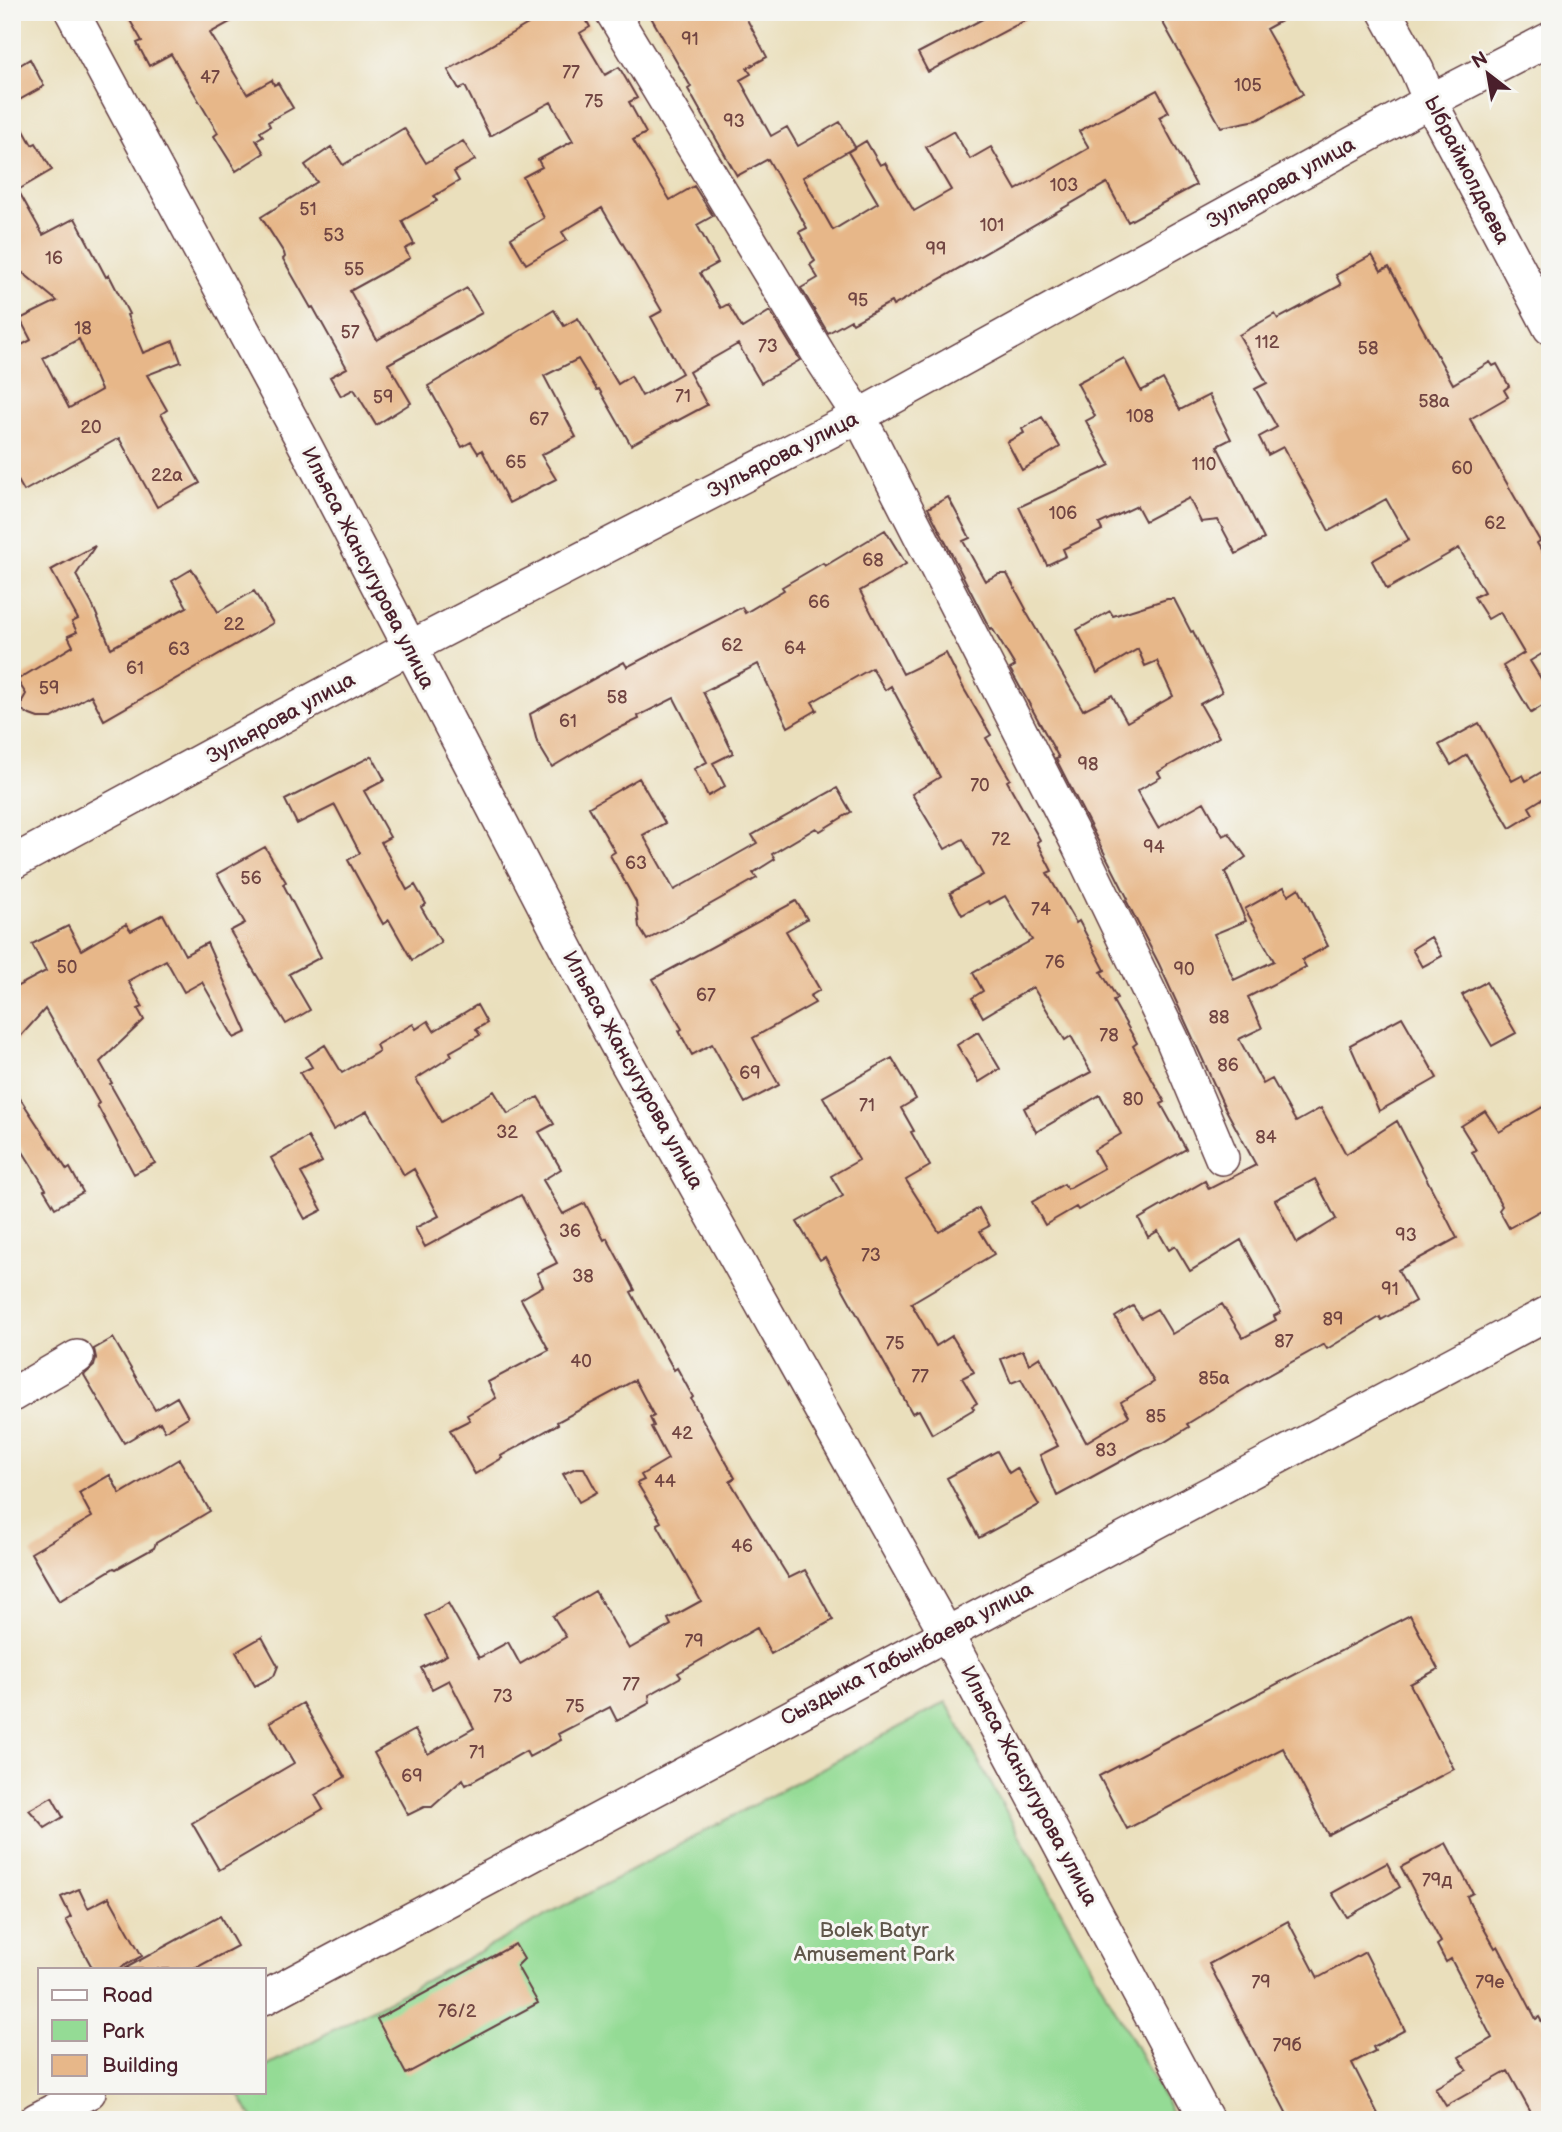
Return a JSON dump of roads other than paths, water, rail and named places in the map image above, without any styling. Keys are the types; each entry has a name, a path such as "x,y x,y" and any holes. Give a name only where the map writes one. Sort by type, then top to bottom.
{"street":[{"name":"Ильяса Жансугурова улица","path":"72,12 306,447 614,1040 946,1633 1207,2120"},
{"path":"611,12 859,416 1076,840 1172,1039 1222,1158"},
{"name":"Ыбраймолдаева","path":"1385,12 1550,328"},
{"name":"Зульярова улица","path":"12,863 409,648 859,416 1430,101 1550,39"},
{"name":"Сыздыка Табынбаева улица","path":"266,1997 1550,1312"},
{"path":"12,1395 77,1357"},
{"path":"36,2120 85,2094"}],"park label":[{"name":"Bolek Batyr Amusement Park","path":"874,1942"}]}
